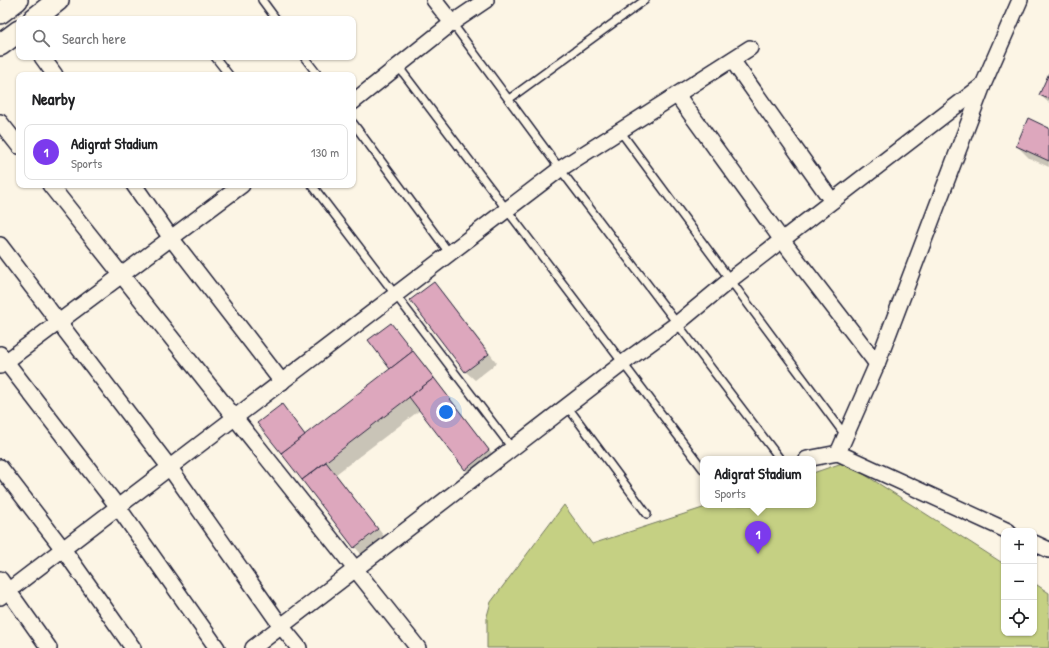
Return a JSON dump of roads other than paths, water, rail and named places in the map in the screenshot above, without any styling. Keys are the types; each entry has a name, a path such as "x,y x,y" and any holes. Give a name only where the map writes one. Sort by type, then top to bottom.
{"street":[{"path":"0,13 17,0"},
{"path":"38,16 58,0"},
{"path":"434,0 452,23"},
{"path":"356,100 452,23 486,0"},
{"path":"838,453 877,364 983,85 1020,0"},
{"path":"0,44 16,32"},
{"path":"49,648 3,589 63,549 560,169 750,48"},
{"path":"44,60 53,72"},
{"path":"732,60 832,201"},
{"path":"253,648 623,363 678,323 730,280 983,85"},
{"path":"677,95 782,240 877,364"},
{"path":"0,122 16,142"},
{"path":"52,188 418,648"},
{"path":"136,188 171,238 282,382"},
{"path":"216,648 118,507 2,360 58,322 238,188"},
{"path":"0,245 170,468 281,626 299,648"},
{"path":"816,457 838,453 1001,528"},
{"path":"0,466 63,549 133,648"},
{"path":"1037,544 1049,550"}],"lane":[{"path":"262,0 274,16"},
{"path":"509,99 645,0"},
{"path":"452,23 560,169 778,456"},
{"path":"217,60 227,72"},
{"path":"306,60 316,72"},
{"path":"398,66 700,465"},
{"path":"356,127 450,254"},
{"path":"620,131 845,436"},
{"path":"314,188 512,448"},
{"path":"567,406 647,514"}],"place":[{"name":"Adigrat Stadium","path":"758,554"}]}
